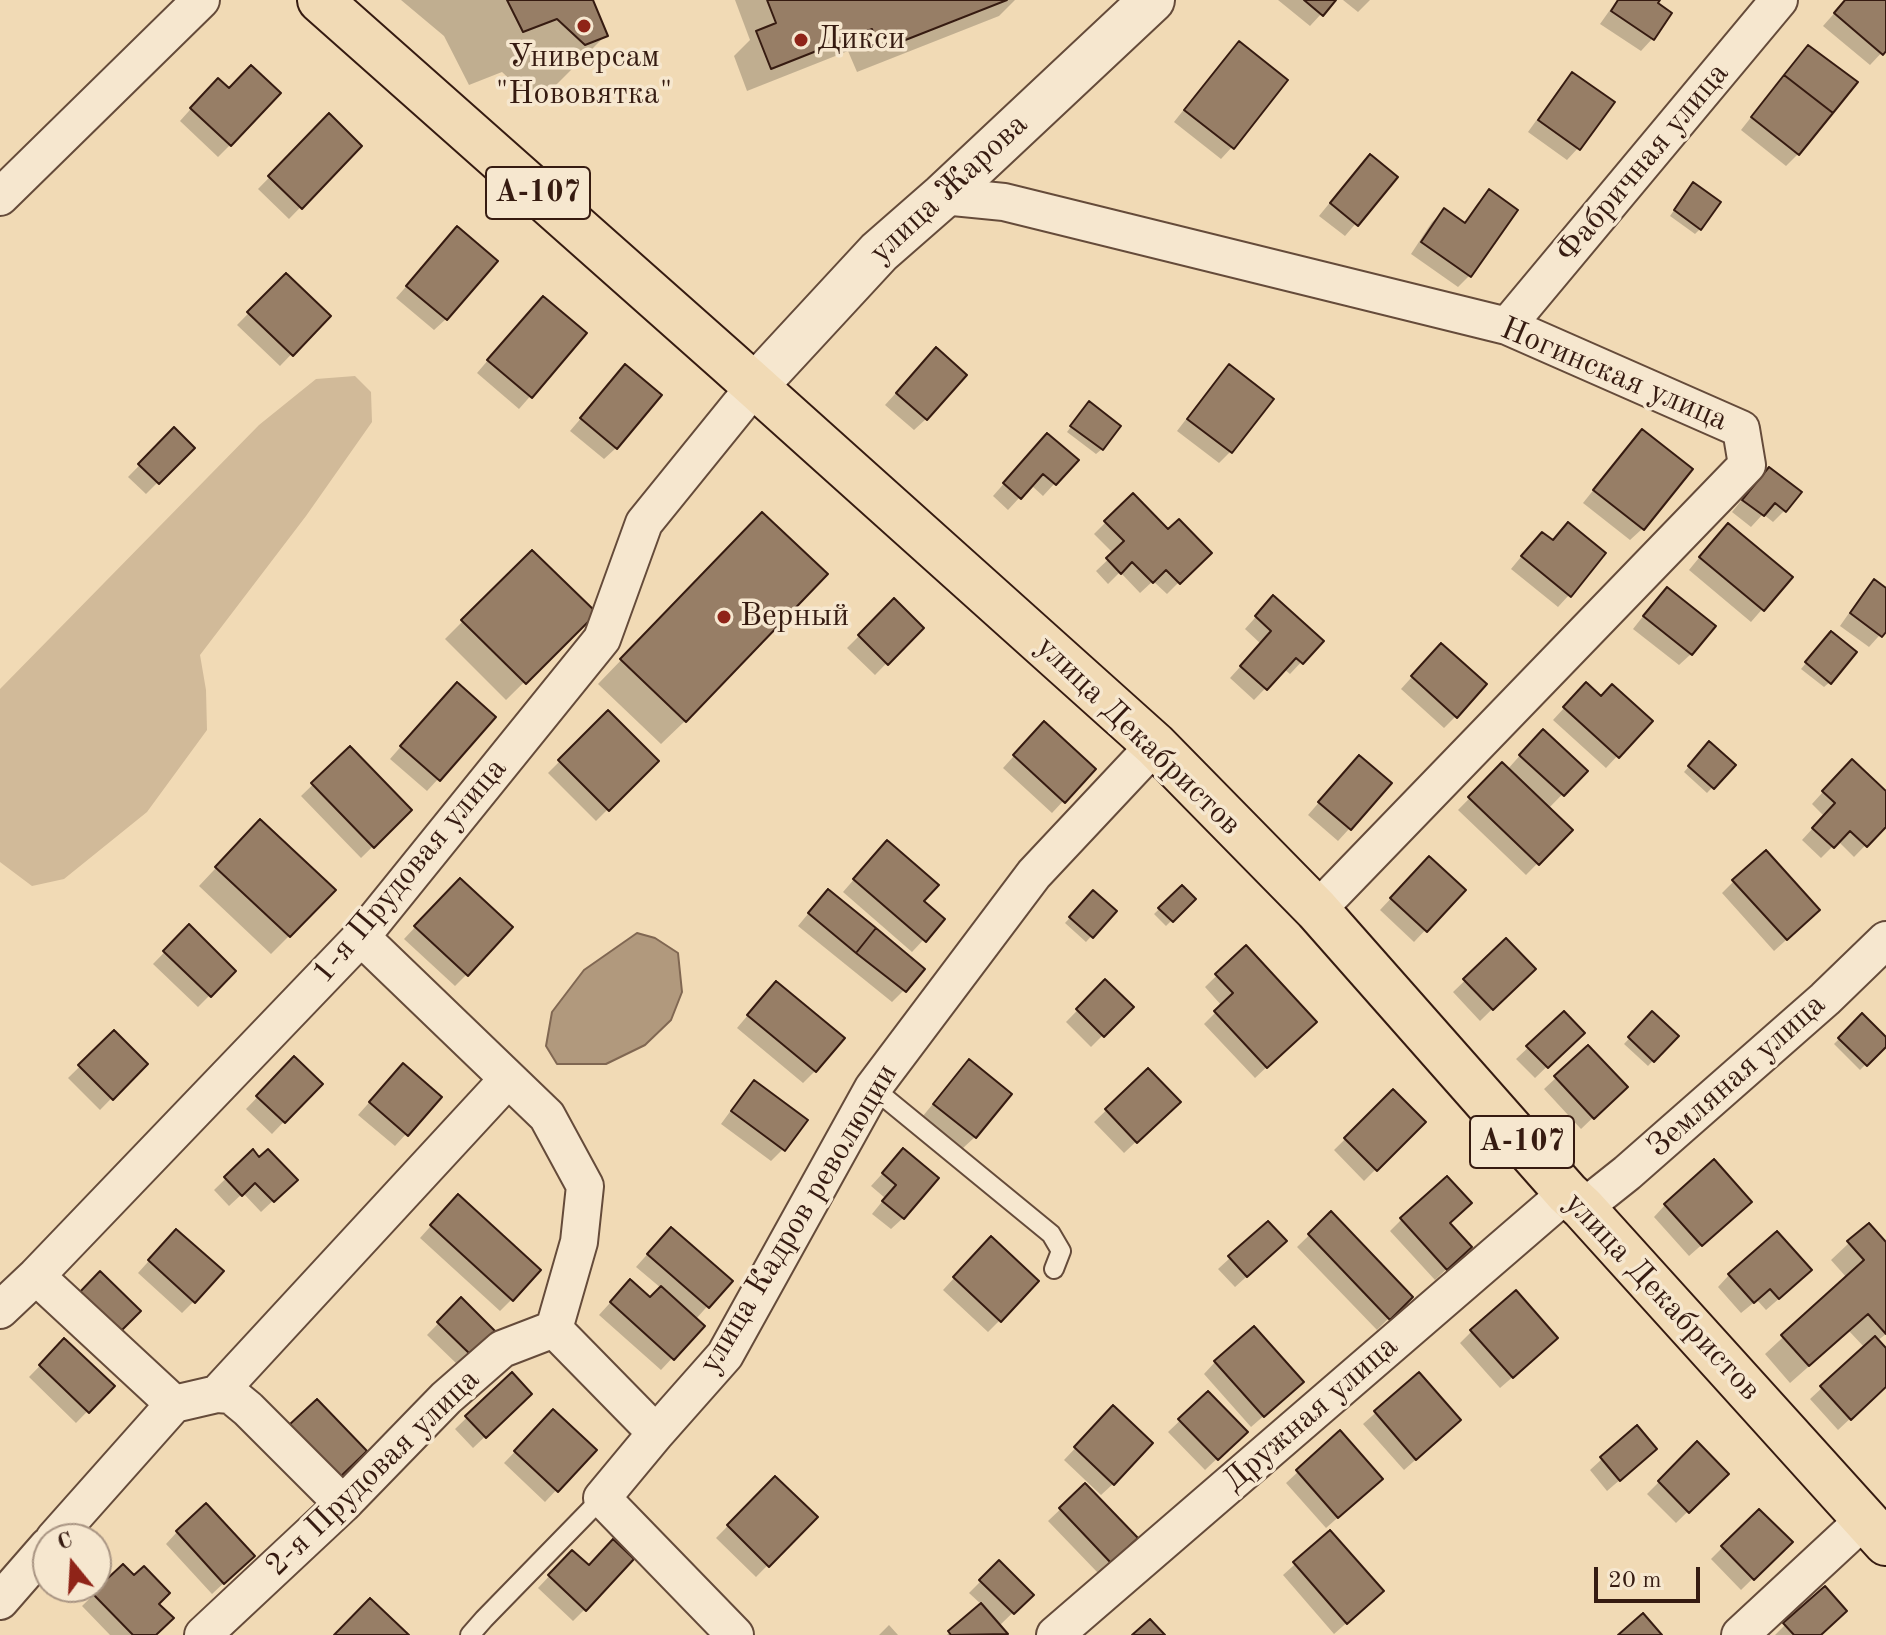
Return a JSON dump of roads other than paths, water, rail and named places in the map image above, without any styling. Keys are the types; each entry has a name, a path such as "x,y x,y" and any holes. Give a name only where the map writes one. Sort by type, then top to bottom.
{"highway":[{"name":"улица Декабристов","path":"320,0 1155,745 1317,910 1875,1531"}],"street":[{"path":"0,197 201,0"},
{"name":"улица Жарова","path":"755,386 879,252 1152,0"},
{"name":"Фабричная улица","path":"1507,326 1779,0"},
{"name":"Ногинская улица","path":"943,196 1004,202 1507,326 1741,429 1747,465 1317,910"},
{"name":"1-я Прудовая улица","path":"0,1310 361,937 602,639 644,523 755,386"},
{"name":"улица Кадров революции","path":"602,1498 725,1355 873,1088 1034,874 1155,745"},
{"path":"361,937 547,1116 585,1186 579,1242 554,1329 656,1433"},
{"name":"Земляная улица","path":"1575,1200 1627,1173 1825,999 1886,940"},
{"path":"217,1394 508,1079"},
{"name":"Дружная улица","path":"1055,1635 1575,1200"},
{"path":"36,1276 174,1404"},
{"name":"2-я Прудовая улица","path":"203,1635 343,1504 446,1398 502,1349 554,1329"},
{"path":"68,1523 174,1404 217,1394 231,1395 248,1409 343,1504"},
{"path":"602,1498 735,1635"},
{"path":"1740,1635 1875,1531"},
{"path":"0,1601 32,1564"}],"lane":[{"path":"873,1088 1051,1234 1061,1251 1054,1269"},
{"path":"470,1635 602,1498"}],"place":[{"name":"Универсам \"Нововятка\"","path":"584,26"},
{"name":"Дикси","path":"801,40"},
{"name":"Верный","path":"724,617"}]}
